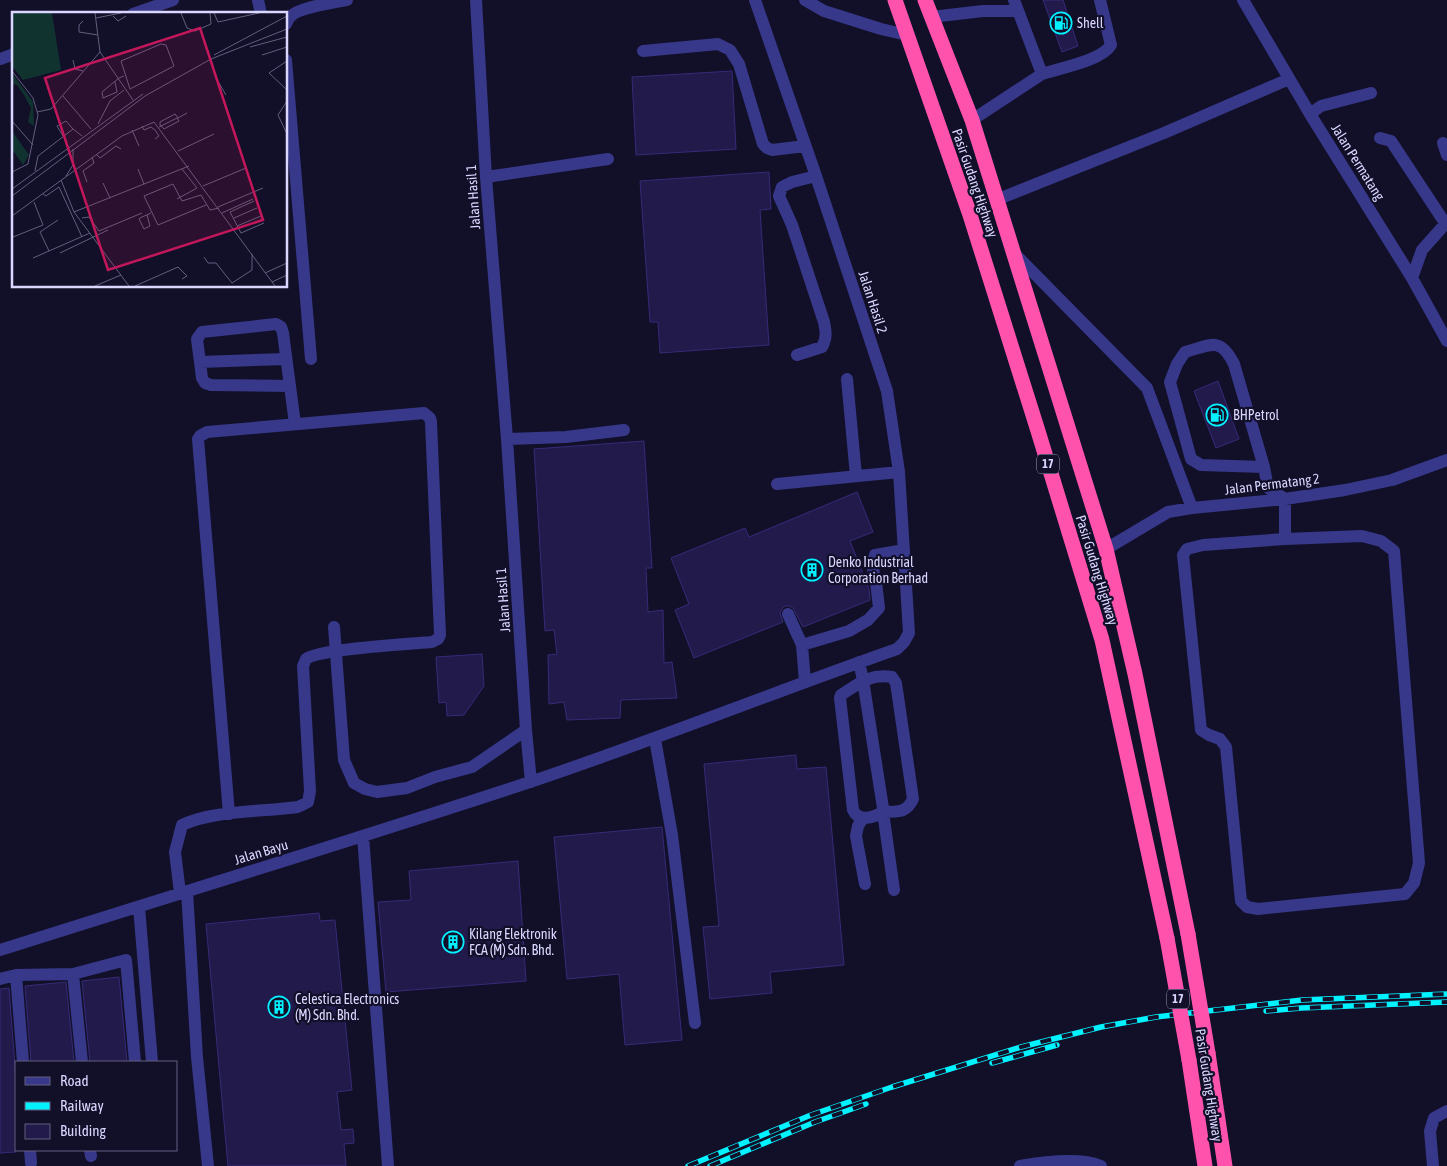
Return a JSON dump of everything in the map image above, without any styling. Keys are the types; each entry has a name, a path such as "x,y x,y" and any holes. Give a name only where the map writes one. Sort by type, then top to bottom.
{"highway":[{"name":"Pasir Gudang Highway","path":"895,0 970,215 1102,640 1167,938 1189,1060 1205,1166"},
{"name":"Pasir Gudang Highway","path":"925,0 972,120 1106,549 1135,674 1188,934 1225,1165"}],"street":[{"path":"139,12 173,0"},
{"path":"288,20 296,13 312,7 347,0"},
{"name":"Jalan Hasil 1","path":"476,0 486,177 507,439 531,782"},
{"name":"Jalan Hasil 2","path":"755,0 887,391 899,472 908,633 904,642 897,650 859,662"},
{"path":"805,0 824,11 907,35"},
{"path":"972,120 1042,74 1098,56 1108,50 1112,45 1100,0"},
{"name":"Jalan Permatang","path":"1244,0 1310,114 1412,278 1447,341"},
{"path":"931,17 1016,6 1042,74"},
{"path":"644,51 718,44 730,50 739,64 763,144 772,150 805,146"},
{"path":"0,59 12,55"},
{"path":"996,200 1164,133 1289,79"},
{"path":"288,83 312,359"},
{"path":"1310,114 1321,106 1371,94"},
{"path":"1380,138 1391,142 1446,223 1422,250 1412,278"},
{"path":"486,177 608,159"},
{"path":"797,355 822,347 826,339 825,330 792,225 779,196 782,187 792,182 816,176"},
{"path":"1014,253 1147,388 1192,508"},
{"path":"290,386 211,385 205,383 202,378 198,339 202,332 276,324 282,326 286,359 290,386 295,424"},
{"path":"1264,467 1201,465 1191,459 1170,382 1177,364 1185,352 1215,344 1224,348 1229,353 1234,364 1264,467 1268,488 1285,499 1285,539"},
{"path":"200,362 286,359"},
{"path":"847,379 856,476"},
{"path":"208,1166 184,892 175,852 182,825 192,820 229,814 298,807 308,802 310,792 304,662 306,659 312,656 336,652 432,642 440,635 431,422 428,415 420,412 207,432 198,439 229,814"},
{"path":"507,439 566,437 624,430"},
{"name":"Jalan Permatang 2","path":"1106,549 1168,512 1285,499 1345,490 1392,480 1447,460"},
{"path":"777,484 899,472"},
{"path":"1362,536 1381,541 1394,551 1419,863 1414,884 1405,894 1258,909 1247,907 1241,901 1226,746 1220,738 1209,735 1201,730 1183,555 1187,549 1203,545 1285,539 1362,536"},
{"path":"802,645 849,631 868,620 879,608 872,565 875,555 904,550"},
{"path":"788,614 802,645 804,682"},
{"path":"334,627 344,760 354,783 365,789 377,792 407,788 472,766 526,730"},
{"path":"531,782 655,739 859,662 894,890"},
{"path":"863,818 853,810 839,700 841,695 863,680 871,677 892,677 896,684 913,800 909,807 904,810 883,812 863,818 858,826 856,836 865,884"},
{"path":"655,739 672,835 695,1024"},
{"name":"Jalan Bayu","path":"0,950 531,782"},
{"path":"363,836 388,1166"},
{"path":"138,907 152,1061"},
{"path":"0,979 16,975 73,974 126,960 135,1061"},
{"path":"73,974 82,1061"},
{"path":"16,975 23,1061"},
{"path":"1432,1166 1430,1131 1434,1118 1447,1111"},
{"path":"30,1151 31,1163"},
{"path":"1020,1166 1072,1161 1101,1166"}],"building":[{"name":"Shell","path":"1043,0 1063,0 1078,46 1062,52"},
{"path":"732,71 736,149 636,155 632,77"},
{"path":"769,172 771,209 760,210 769,345 660,353 658,322 650,322 640,181"},
{"name":"BHPetrol","path":"1218,381 1239,439 1216,448 1194,391"},
{"path":"644,441 652,568 646,568 648,612 663,610 664,663 672,662 677,698 621,700 620,718 567,720 564,702 549,704 548,655 557,654 554,630 545,631 534,449"},
{"path":"857,492 873,532 850,541 869,589 870,600 803,627 793,608 785,606 780,613 783,622 694,658 675,610 689,604 671,558 745,528 749,537"},
{"path":"482,654 484,686 464,715 447,716 446,702 439,703 436,657"},
{"path":"796,755 797,769 826,767 844,965 770,972 772,993 710,999 703,927 719,926 704,764"},
{"path":"662,827 682,1040 625,1045 619,974 567,979 554,837"},
{"name":"Kilang Elektronik FCA (M) Sdn. Bhd.","path":"518,861 526,981 386,992 378,902 411,900 409,871"},
{"name":"Celestica Electronics (M) Sdn. Bhd.","path":"319,913 320,921 335,920 352,1090 337,1092 341,1130 353,1129 354,1143 344,1144 346,1166 228,1166 206,924"},
{"path":"119,977 127,1061 90,1061 82,981"},
{"path":"66,982 74,1061 31,1061 25,986"},
{"path":"9,988 15,1067 16,1152 0,1153 0,989"}],"railway":[{"path":"688,1166 811,1115 892,1087 1021,1047 1101,1027 1156,1017 1302,1000 1447,994"},
{"path":"1266,1011 1447,1002"},
{"path":"992,1063 1057,1045"},
{"path":"710,1166 815,1122 866,1104"}],"place":[{"name":"Shell","path":"1061,23"},
{"name":"BHPetrol","path":"1217,415"},
{"name":"Denko Industrial Corporation Berhad","path":"812,570"},
{"name":"Kilang Elektronik FCA (M) Sdn. Bhd.","path":"453,942"},
{"name":"Celestica Electronics (M) Sdn. Bhd.","path":"279,1007"}]}
